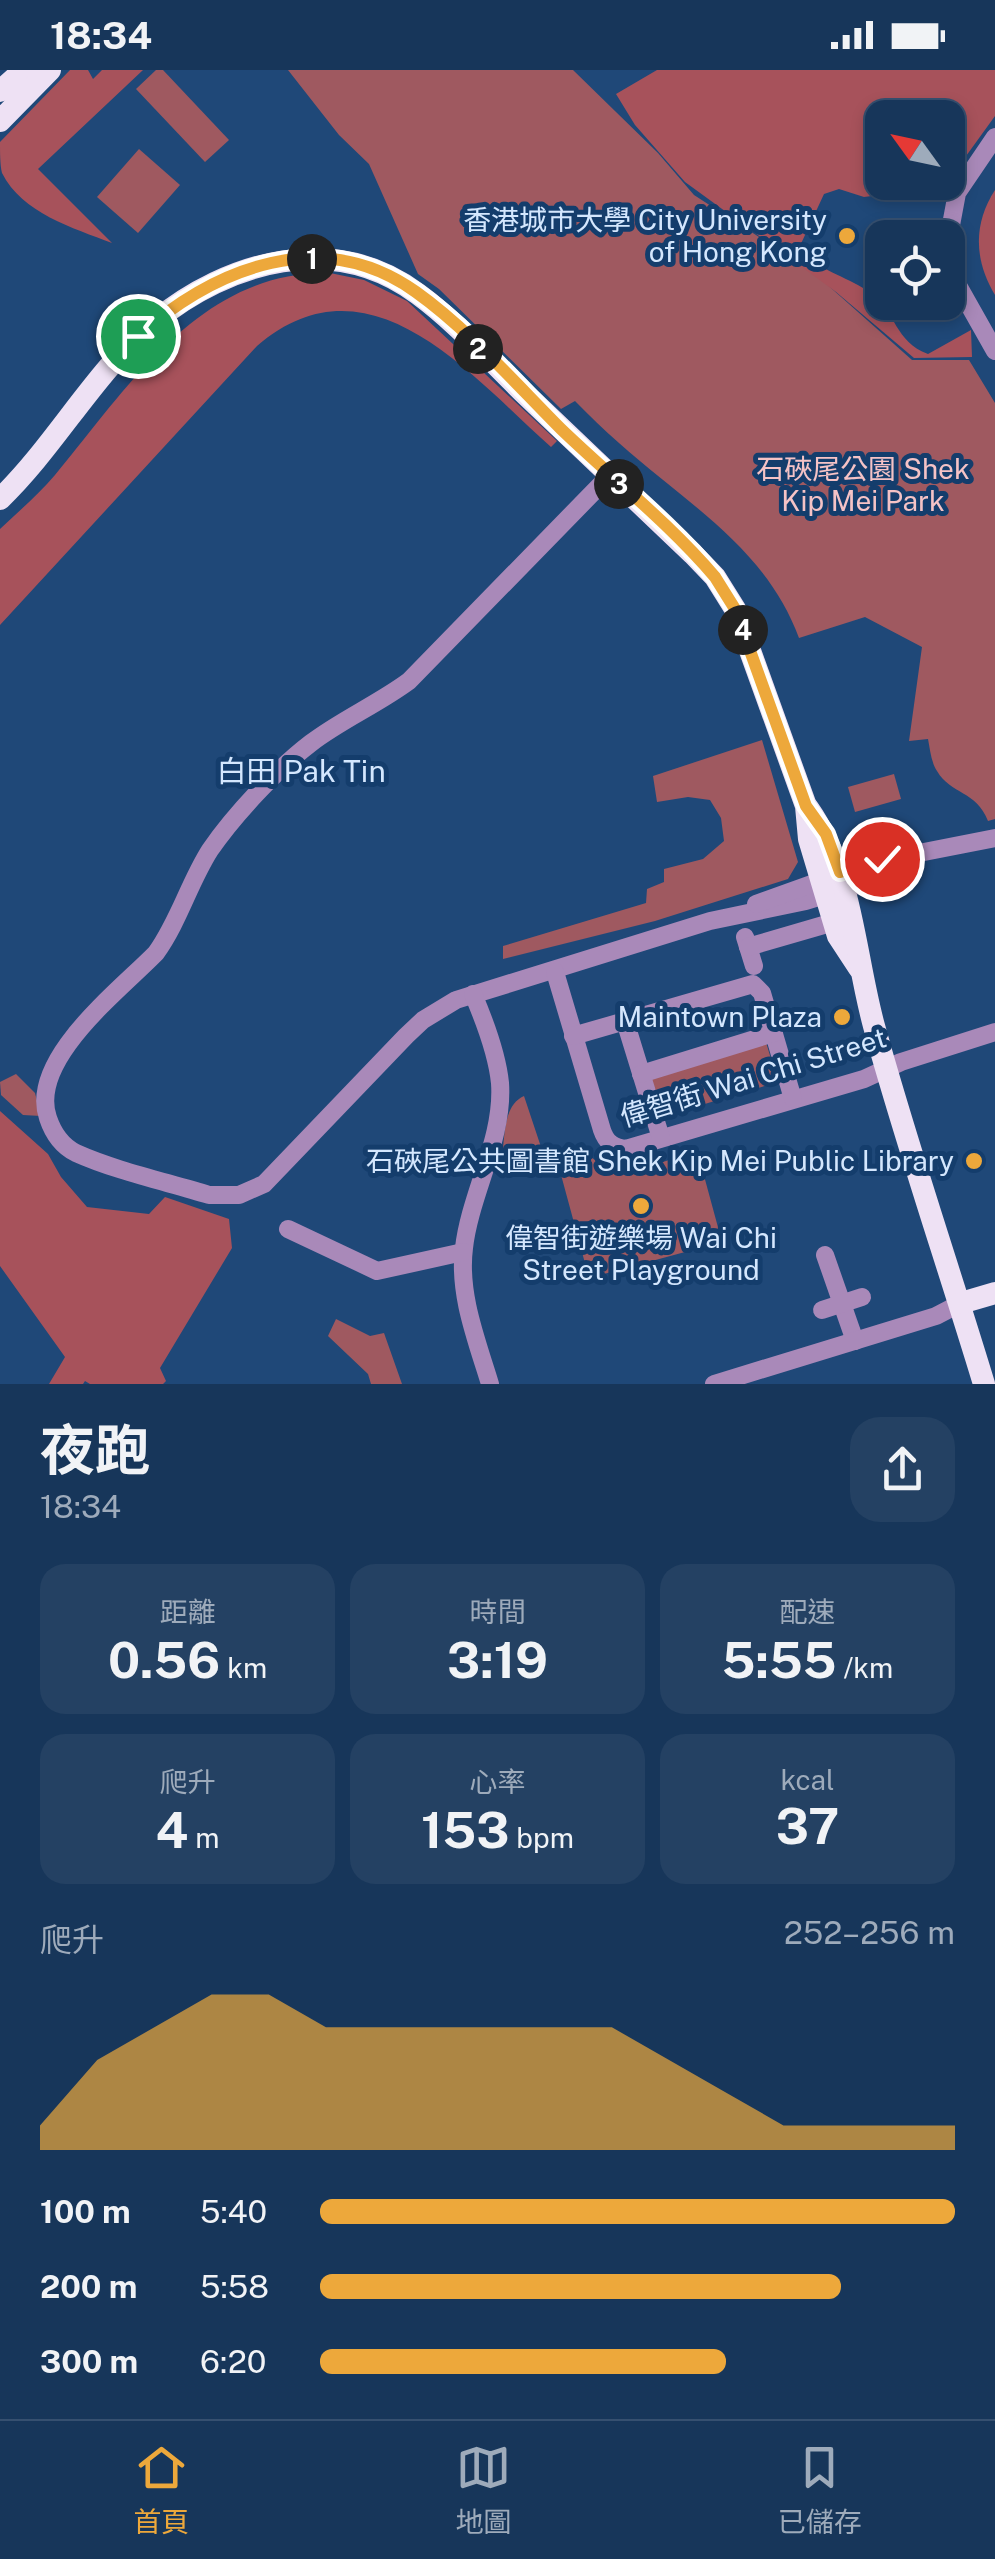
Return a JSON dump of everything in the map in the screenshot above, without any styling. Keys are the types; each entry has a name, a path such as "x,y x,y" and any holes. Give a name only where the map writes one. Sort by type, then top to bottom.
{"main road":[{"path":"0,91 24,70"},
{"path":"0,121 50,70"},
{"path":"0,499 49,446 111,366 155,321 204,288 243,269 300,258 353,264 416,292 705,565 729,598 806,806 826,834 833,884 955,1312 984,1384"},
{"path":"955,1312 995,1292"},
{"path":"955,1312 995,1308"}],"street":[{"path":"952,220 957,193 995,137"},
{"path":"965,298 995,351"},
{"path":"610,475 409,681 311,743 254,799 212,848 156,953 56,1059 46,1082 44,1105 57,1137 76,1152 208,1195 254,1191 424,1020 456,1000 738,913 788,906 882,859 916,856 995,838"},
{"path":"754,966 746,942 827,924"},
{"name":"偉智街 Wai Chi Street","path":"555,972 605,1138 618,1148 626,1149 794,1099 995,1032"},
{"path":"573,1036 753,984 762,993 794,1099"},
{"path":"474,994 486,1023 500,1081 494,1128 463,1252 469,1312 490,1384"},
{"path":"625,1021 661,1138"},
{"path":"641,1074 774,1033"},
{"path":"288,1229 377,1271 463,1252"},
{"path":"826,1256 855,1341"},
{"path":"822,1310 862,1297"},
{"path":"714,1384 955,1312"}],"green space":[{"path":"156,70 163,70 229,140 205,162 136,89"},
{"name":"石硤尾公園 Shek Kip Mei Park","path":"288,70 573,70 658,153 694,195 813,272 912,360 969,360 995,403 995,819 988,821 977,803 943,779 933,764 928,739 909,741 922,647 865,617 799,638 767,578 722,530 575,401 561,409 439,289 418,274 369,164 339,135"},
{"path":"139,149 180,185 138,233 97,197"},
{"path":"762,740 798,862 788,879 655,921 503,959 503,946 646,903 647,889 664,882 664,869 703,859 724,841 721,818 710,800 688,797 657,802 653,776"},
{"path":"894,774 901,799 855,812 848,787"},
{"path":"765,1039 778,1082 668,1115 661,1112 649,1075"},
{"path":"16,1074 35,1093 41,1116 23,1115 1,1095 0,1082"},
{"path":"524,1096 541,1147 502,1157 509,1114"},
{"name":"偉智街遊樂場 Wai Chi Street Playground","path":"697,1150 722,1242 589,1278 557,1160 586,1152 611,1168 639,1168"},
{"path":"336,1319 370,1336 384,1333 402,1384 371,1384 368,1374 328,1336"}],"shaded area":[{"path":"70,70 88,70 93,79 102,70 143,70 38,169 112,243 35,209 2,173 0,142"},
{"name":"香港城市大學 City University of Hong Kong","path":"657,70 995,70 995,116 965,157 965,100 865,100 865,197 839,189 824,194 799,248 815,262 865,290 865,317 685,182 635,125 616,94"},
{"path":"995,190 995,295 983,269 979,242 983,216"},
{"path":"330,273 364,280 407,301 557,441 551,447 487,387 416,334 378,317 339,311 298,320 257,346 0,625 0,529 49,482 141,371 206,312 243,291 284,277"},
{"name":"香港城市大學 City University of Hong Kong","path":"869,320 893,320 909,342 928,354 971,330 972,357 914,358"},
{"path":"0,1111 48,1154 61,1177 87,1207 149,1214 165,1197 229,1219 232,1248 160,1368 166,1381 163,1384 49,1384 65,1357 0,1266"}],"place":[{"name":"香港城市大學 City University of Hong Kong","path":"847,236"},
{"name":"Maintown Plaza","path":"842,1017"},
{"name":"石硤尾公共圖書館 Shek Kip Mei Public Library","path":"974,1161"},
{"name":"偉智街遊樂場 Wai Chi Street Playground","path":"641,1206"}],"district":[{"name":"白田 Pak Tin","path":"301,772"}],"route":[{"path":"138,336 204,288 243,269 271,262 300,258 353,264 416,292 715,577 735,609 806,806 826,834 840,872 882,859"}]}
